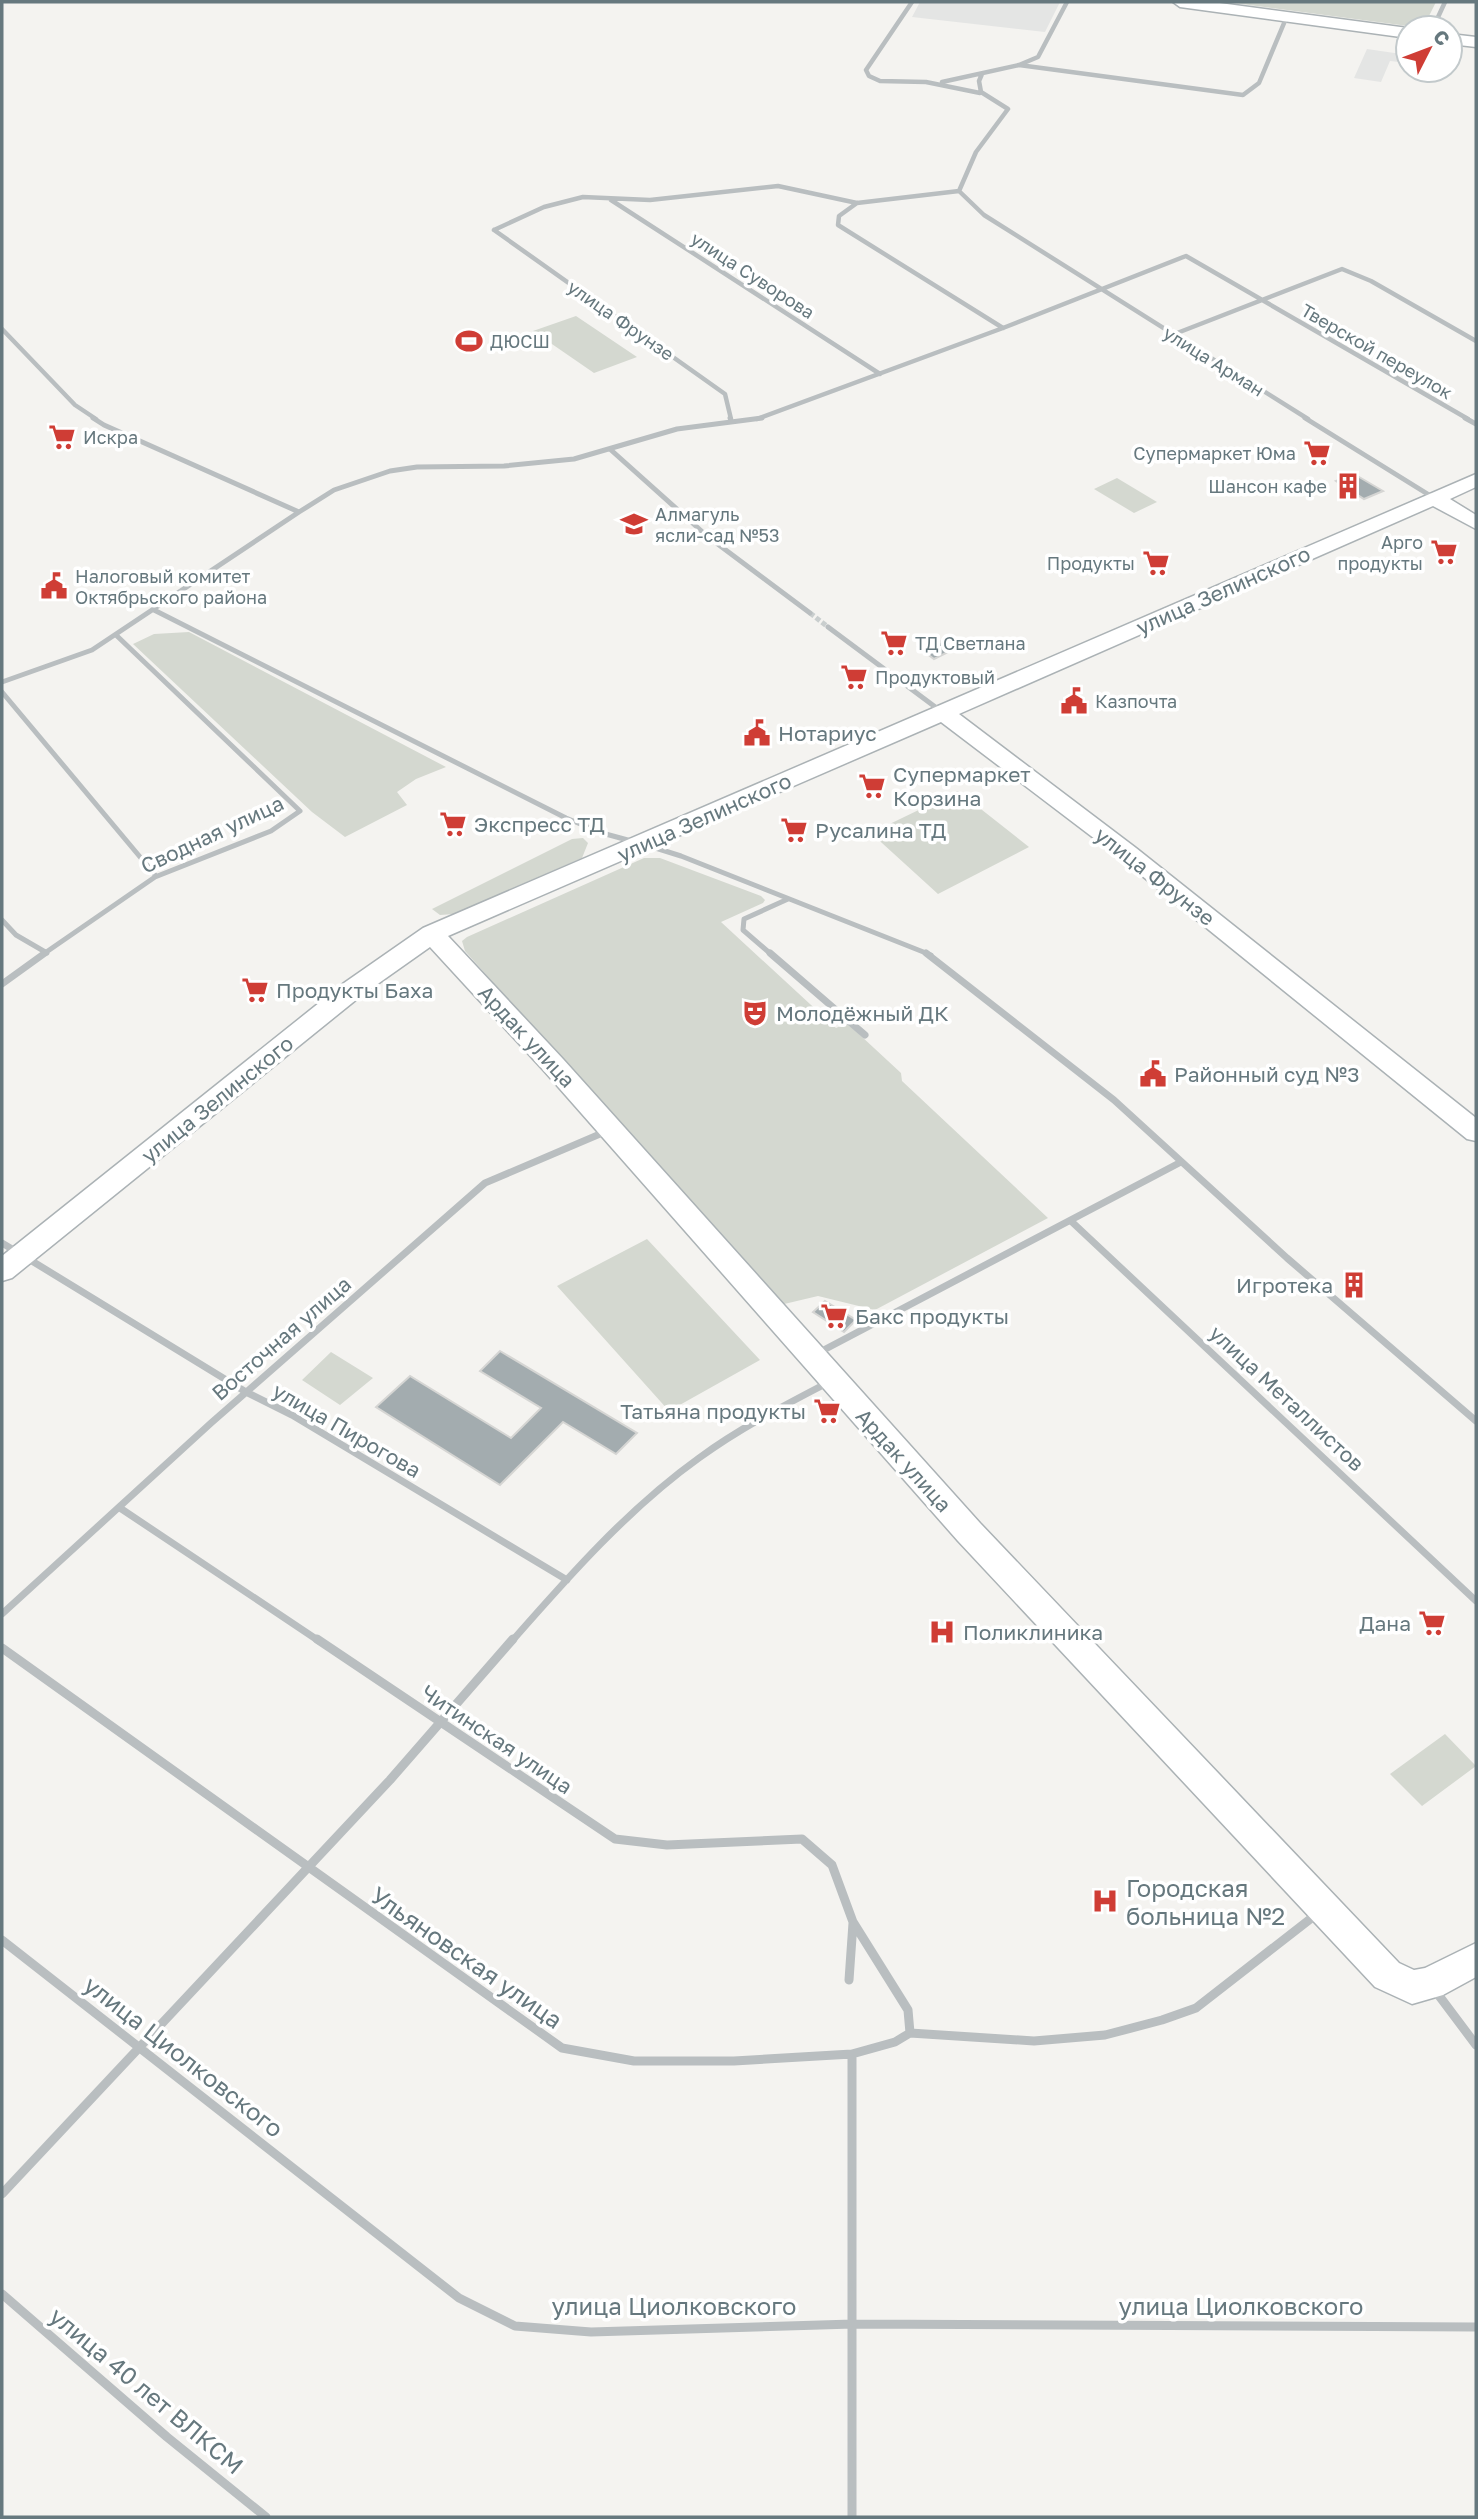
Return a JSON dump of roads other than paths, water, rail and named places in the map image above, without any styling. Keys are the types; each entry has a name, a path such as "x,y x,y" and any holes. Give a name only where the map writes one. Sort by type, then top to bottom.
{"main road":[{"path":"1180,2 1394,31"},
{"name":"улица Зелинского","path":"8,1256 354,989 432,934 1476,480"},
{"name":"улица Арман","path":"1434,498 1476,523"},
{"name":"улица Фрунзе","path":"942,712 1128,853 1476,1132"},
{"name":"Ардак улица","path":"432,934 1094,1668 1387,1975 1412,1987 1430,1983"},
{"path":"1430,1983 1476,1959"}],"street":[{"path":"610,199 650,200 778,186 857,203 959,191 965,174 985,139 1004,118 1008,109 980,93 935,84 880,81 869,76 866,70 912,2"},
{"path":"935,84 1019,65 1038,57 1067,2"},
{"path":"1019,65 1243,95 1259,83 1287,16"},
{"path":"980,93 977,86 982,74"},
{"name":"улица Арман","path":"959,191 984,215 1100,290 1434,498"},
{"name":"улица Фрунзе","path":"610,199 583,197 544,206 494,230 725,394 731,421"},
{"name":"улица Суворова","path":"610,199 880,374"},
{"path":"857,203 839,216 838,225 1003,328"},
{"name":"Тверской переулок","path":"1100,290 1186,257 1476,424"},
{"name":"Тверской переулок","path":"1172,335 1342,269 1371,281 1476,341"},
{"path":"2,682 92,650 299,512 334,491 390,471 418,467 504,466 574,459 677,429 755,420 1100,290"},
{"path":"2,329 75,405 104,425 299,512"},
{"path":"611,450 649,487 810,613"},
{"path":"154,610 566,818 601,833 681,856 933,956 1103,1091 1374,1334 1476,1421"},
{"name":"улица Фрунзе","path":"828,627 942,712"},
{"name":"Сводная улица","path":"2,984 156,876 278,826 300,811 116,635"},
{"path":"2,692 156,876"},
{"path":"788,899 744,919 743,930 865,1035"},
{"path":"2,920 16,935 47,953"},
{"name":"Восточная улица","path":"2,1614 246,1392 485,1183 611,1130"},
{"path":"811,1357 1072,1222 1181,1162"},
{"name":"улица Металлистов","path":"1072,1222 1476,1601"},
{"name":"улица Пирогова","path":"8,1256 246,1392 292,1415 567,1580"},
{"path":"2,2194 442,1723 567,1580 662,1487 742,1429 833,1380"},
{"name":"Читинская улица","path":"120,1508 615,1839 667,1845 802,1839 832,1865 853,1922"},
{"name":"Ульяновская улица","path":"2,1648 562,2048 634,2061 734,2061 852,2054 895,2042 910,2033 1034,2041 1105,2035 1196,2008 1324,1909"},
{"path":"849,1980 853,1922"},
{"path":"853,1922 908,2010 910,2033"},
{"name":"улица Циолковского","path":"2,1940 459,2298 515,2326 591,2332 853,2324 1476,2327"},
{"path":"1430,1983 1476,2045"},
{"path":"852,2054 852,2517"},
{"name":"улица 40 лет ВЛКСМ","path":"2,2294 167,2437 266,2517"}],"tunnel":[{"path":"810,613 828,627"}],"place":[{"name":"ДЮСШ","path":"469,341"},
{"name":"Искра","path":"62,437"},
{"name":"Супермаркет Юма","path":"1317,453"},
{"name":"Шансон кафе","path":"1348,486"},
{"name":"Алмагуль ясли-сад №53","path":"634,524"},
{"name":"Арго продукты","path":"1444,552"},
{"name":"Продукты","path":"1156,563"},
{"name":"Налоговый комитет Октябрьского района","path":"54,586"},
{"name":"ТД Светлана","path":"894,643"},
{"name":"Продуктовый","path":"854,677"},
{"name":"Казпочта","path":"1074,701"},
{"name":"Нотариус","path":"757,733"},
{"name":"Супермаркет Корзина","path":"872,786"},
{"name":"Экспресс ТД","path":"453,824"},
{"name":"Русалина ТД","path":"794,830"},
{"name":"Продукты Баха","path":"255,990"},
{"name":"Молодёжный ДК","path":"755,1013"},
{"name":"Районный суд №3","path":"1153,1074"},
{"name":"Игротека","path":"1354,1285"},
{"name":"Бакс продукты","path":"834,1316"},
{"name":"Татьяна продукты","path":"827,1411"},
{"name":"Дана","path":"1432,1623"},
{"name":"Поликлиника","path":"942,1632"},
{"name":"Городская больница №2","path":"1105,1901"}]}
